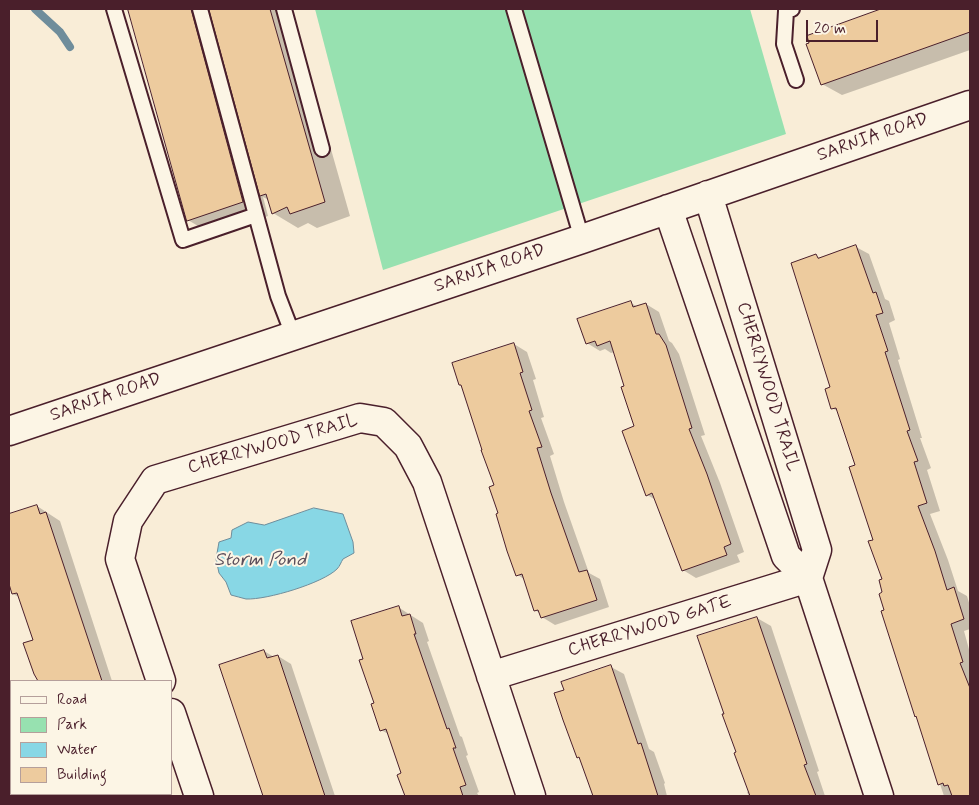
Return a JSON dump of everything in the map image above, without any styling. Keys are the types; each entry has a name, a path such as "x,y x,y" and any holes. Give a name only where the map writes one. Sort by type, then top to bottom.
{"street":[{"name":"SARNIA ROAD","path":"9,431 970,105"},
{"name":"CHERRYWOOD TRAIL","path":"708,195 817,550 808,578"},
{"name":"CHERRYWOOD TRAIL","path":"668,209 786,556 808,578 879,796"},
{"name":"CHERRYWOOD TRAIL","path":"161,680 120,559 128,521 155,480 360,418 384,422 408,446 427,482 532,796"},
{"name":"CHERRYWOOD GATE","path":"492,676 808,578"},
{"path":"172,716 199,796"}],"lane":[{"path":"114,9 183,240 256,215"},
{"path":"200,9 278,296 294,335"},
{"path":"284,9 322,149"},
{"path":"514,9 582,238"},
{"path":"792,9 786,12 784,44 796,80"}],"green space":[{"path":"315,9 750,9 786,134 383,270"}],"water":[{"name":"Storm Pond","path":"314,508 343,514 353,542 354,553 343,559 338,568 330,574 294,590 255,599 231,595 226,582 219,573 216,559 219,542 231,538 232,530 248,522 264,525"}],"building":[{"path":"128,9 191,9 243,202 187,221"},
{"path":"209,9 270,9 325,202 290,214 287,207 272,214 266,194 260,196"},
{"path":"881,9 970,9 970,32 821,85 806,44 809,43 807,36"},
{"path":"856,245 873,293 876,292 883,313 876,315 888,351 885,352 910,430 907,431 918,461 914,462 927,503 918,506 947,590 954,587 964,619 951,624 963,662 960,663 970,688 970,796 952,796 948,785 944,786 943,783 938,785 915,717 881,611 884,610 879,594 882,592 879,580 882,579 868,541 873,540 849,467 855,465 836,408 831,409 825,389 830,387 791,263 816,254 818,258"},
{"path":"631,301 633,307 646,303 656,334 659,334 666,345 692,428 689,429 731,544 724,547 727,555 682,571 652,493 646,496 622,431 634,426 621,387 624,386 610,341 597,346 595,341 586,344 577,319"},
{"path":"514,343 523,372 520,373 532,410 529,411 542,447 537,448 551,493 579,572 587,570 597,600 541,618 538,610 534,611 522,574 516,576 507,551 496,514 498,513 489,487 494,485 452,363"},
{"path":"37,505 40,514 46,512 102,680 37,680 34,674 23,643 33,640 17,593 12,594 9,584 9,514"},
{"path":"399,606 402,616 410,614 416,634 414,634 447,729 449,728 456,748 453,748 466,785 460,787 463,796 405,796 397,775 401,773 386,729 380,731 371,704 374,703 359,660 363,659 351,621"},
{"path":"757,617 807,764 804,765 816,796 750,796 734,753 736,752 722,714 724,714 697,636"},
{"path":"264,650 267,658 278,655 325,796 263,796 219,665"},
{"path":"611,665 638,744 641,743 658,796 593,796 563,720 554,693 564,690 561,682"}],"waterway":[{"path":"35,9 60,32 70,47"}]}
